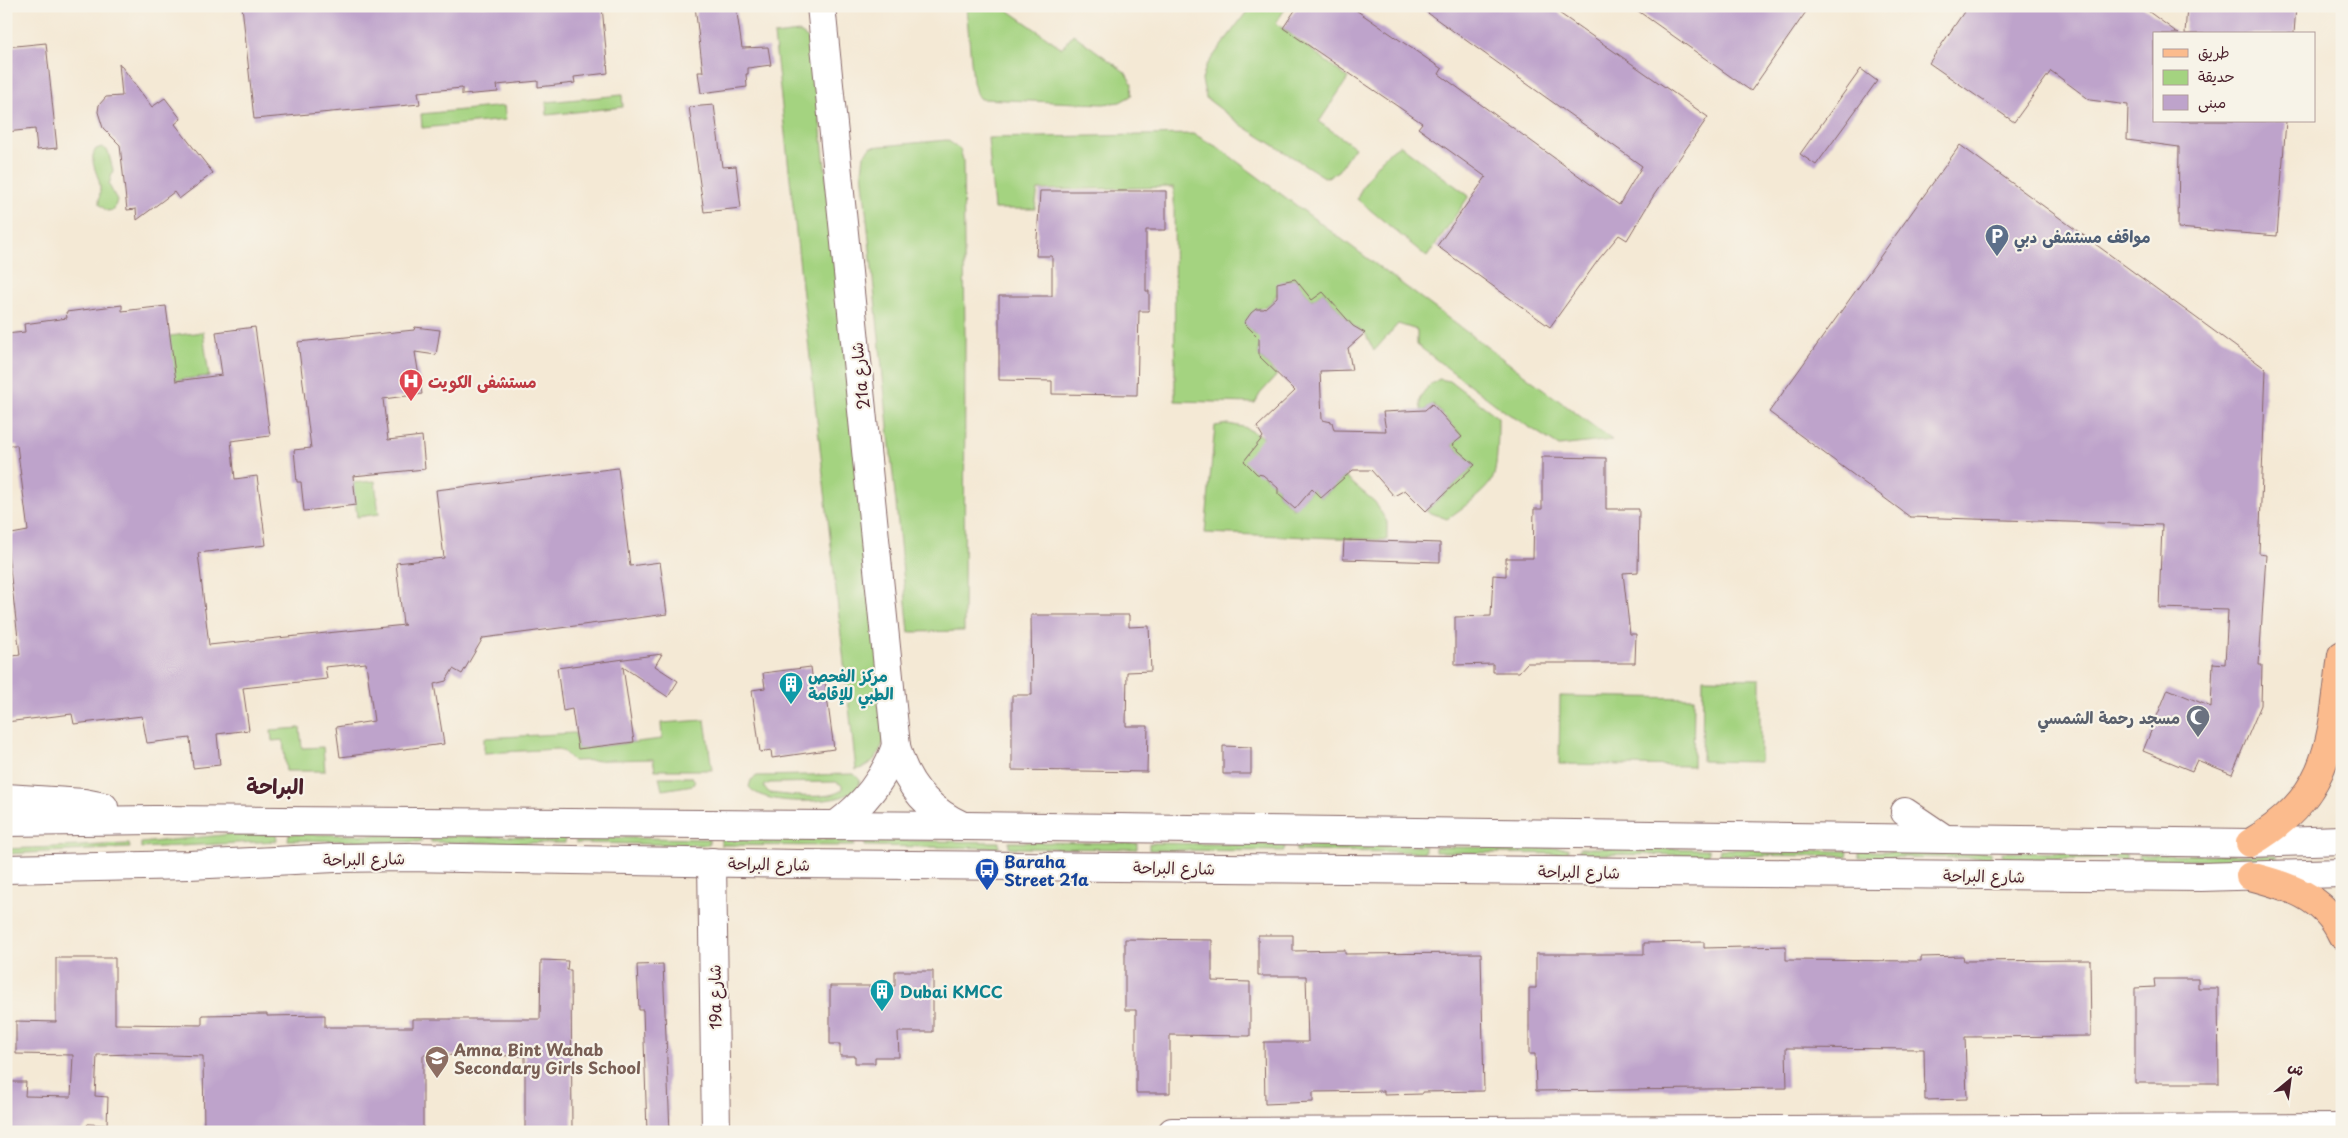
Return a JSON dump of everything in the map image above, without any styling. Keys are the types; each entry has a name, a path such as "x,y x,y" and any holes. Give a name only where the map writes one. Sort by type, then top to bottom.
{"main road":[{"path":"2250,843 2273,829 2293,812 2310,791 2322,768 2330,742 2342,655"},
{"path":"2250,876 2299,890 2316,901 2330,914 2342,935"}],"street":[{"name":"21a شارع","path":"821,6 896,746 903,768 917,791 938,812 965,826"},
{"name":"21a شارع","path":"836,826 864,801 876,787 896,746"},
{"path":"6,798 84,804 119,810 154,820"},
{"path":"1905,812 1945,839"},
{"path":"6,822 154,820 965,826 2250,843 2332,840 2330,850 2332,873"},
{"name":"شارع البراحة","path":"6,870 189,865 335,858 2250,876 2332,873"},
{"name":"19a شارع","path":"712,862 716,1132"},
{"path":"1172,1132 2342,1128"}],"green space":[{"path":"966,6 1002,6 1062,48 1073,34 1125,72 1132,84 1131,96 1120,102 1103,104 981,99 976,93 973,82"},
{"path":"1251,6 1287,6 1276,23 1348,78 1319,122 1355,147 1338,171 1326,178 1243,126 1206,98 1202,80 1206,66"},
{"path":"799,32 811,41 888,730 874,760 856,770 774,35"},
{"path":"622,95 623,107 547,115 546,102"},
{"path":"504,106 506,120 422,128 421,114"},
{"path":"1194,134 1219,148 1612,440 1559,446 1507,413 1417,345 1417,330 1398,324 1374,351 1365,333 1353,326 1323,292 1312,300 1295,279 1283,282 1273,300 1266,306 1256,309 1245,324 1265,344 1259,347 1259,356 1277,375 1260,394 1255,403 1175,401 1174,187 1038,190 1035,209 994,209 988,138"},
{"path":"947,140 960,149 963,160 965,339 964,631 909,632 862,171 864,155 871,147"},
{"path":"1400,145 1469,196 1427,257 1357,199 1364,184 1380,161"},
{"path":"102,147 108,151 113,170 109,185 117,200 114,210 107,211 99,204 99,183 93,163 96,149"},
{"path":"203,332 209,376 128,386 170,336"},
{"path":"1439,379 1450,381 1498,417 1497,459 1492,480 1477,496 1447,519 1426,511 1475,465 1452,445 1462,436 1433,404 1422,412 1420,401 1423,392"},
{"path":"1228,424 1244,427 1263,437 1263,475 1278,488 1278,494 1294,509 1312,489 1321,498 1345,477 1375,502 1387,522 1387,540 1205,533 1215,426"},
{"path":"375,481 379,514 357,517 353,483"},
{"path":"1703,678 1760,679 1760,762 1702,761"},
{"path":"1560,696 1694,698 1693,766 1559,764"},
{"path":"705,720 712,770 655,770 653,759 573,761 563,751 558,749 484,753 484,738 575,733 578,749 662,739 661,723"},
{"path":"300,728 302,748 323,747 325,771 286,771 283,740 272,741 271,730"},
{"path":"854,774 860,780 858,788 841,797 792,801 779,800 756,793 749,787 751,780 757,776","holes":["836,782 842,785 842,790 836,793 818,796 770,793 764,788 765,785 770,783"]},
{"path":"659,777 692,777 695,781 693,785 662,790"},
{"path":"232,834 276,834 277,841 141,848 141,843"},
{"path":"289,834 421,836 421,842 288,840"},
{"path":"431,836 565,837 565,843 431,842"},
{"path":"576,837 709,839 709,845 576,843"},
{"path":"721,839 854,840 854,846 721,845"},
{"path":"865,840 999,842 999,848 865,846"},
{"path":"1009,842 1137,843 1137,849 1009,848"},
{"path":"1149,843 1285,845 1284,851 1149,850"},
{"path":"129,844 130,848 6,854 6,849"},
{"path":"1296,845 1425,846 1425,852 1296,851"},
{"path":"1435,847 1568,848 1568,854 1435,852"},
{"path":"1579,848 1709,849 1709,855 1579,854"},
{"path":"1720,849 1848,851 1847,856 1719,855"},
{"path":"1859,851 1991,852 1991,858 1859,857"},
{"path":"2002,852 2126,854 2126,860 2002,858"},
{"path":"2138,854 2277,855 2277,861 2139,860"}],"building":[{"path":"242,6 602,6 608,73 574,77 575,83 538,87 538,81 497,85 498,92 462,95 462,88 418,92 420,104 254,119"},
{"path":"695,6 736,6 742,48 768,47 771,65 748,68 748,74 746,74 747,87 701,93 698,72 703,72"},
{"path":"1298,6 1350,6 1442,69 1439,74 1619,205 1642,166 1418,6 1549,6 1708,117 1654,195 1627,240 1619,235 1599,259 1550,327 1437,246 1486,177 1418,128 1422,123 1283,28"},
{"path":"1631,6 1810,6 1751,91"},
{"path":"1968,6 2141,6 2176,32 2153,32 2153,122 2286,122 2277,236 2178,228 2179,147 2127,140 2128,105 2090,100 2051,71 2014,122 1929,63"},
{"path":"2187,6 2296,6 2294,32 2185,32"},
{"path":"46,43 57,148 37,150 35,129 6,132 6,47"},
{"path":"119,63 152,107 165,98 181,119 175,124 213,173 179,199 174,192 137,220 136,209 127,210 120,145 103,128 98,112 99,105 106,97 122,96"},
{"path":"1861,69 1877,81 1816,165 1800,154"},
{"path":"714,105 722,167 736,166 741,208 704,212 689,107"},
{"name":"مواقف مستشفى دبي","path":"1960,145 2266,369 2259,554 2266,555 2259,665 2262,665 2261,705 2232,774 2197,760 2192,771 2143,751 2168,689 2211,707 2213,663 2225,664 2228,610 2159,608 2162,525 1910,517 1769,412"},
{"path":"1040,191 1166,191 1166,230 1146,230 1146,291 1149,291 1149,311 1139,311 1137,395 1052,394 1052,381 999,380 999,296 1052,296 1052,256 1036,256"},
{"path":"1295,279 1312,300 1323,292 1353,326 1365,333 1348,348 1352,370 1320,371 1322,420 1332,422 1334,430 1386,431 1383,412 1425,410 1432,404 1462,437 1452,445 1475,465 1426,511 1405,490 1394,496 1371,470 1353,470 1321,498 1312,489 1295,509 1278,494 1278,488 1263,475 1257,474 1244,461 1263,437 1257,427 1295,391 1259,356 1259,338 1244,323 1256,309 1264,309 1277,297 1277,283"},
{"path":"122,305 122,311 166,306 176,381 222,375 216,332 255,327 270,436 231,441 235,479 257,476 266,545 198,553 209,645 405,625 403,624 396,563 444,558 436,490 618,468 630,566 660,562 667,614 483,638 462,674 453,669 446,681 434,684 444,744 340,757 336,727 374,721 366,663 325,667 327,679 243,688 249,730 217,734 220,765 193,768 190,738 147,743 142,716 74,724 72,714 6,722 6,657 20,655 6,535 28,531 17,445 9,445 6,424 6,334 25,332 24,324 67,318 66,312"},
{"path":"415,327 440,330 436,355 415,352 422,394 383,399 388,440 422,436 425,469 353,476 356,505 304,511 301,482 297,482 294,450 311,448 298,342 414,330"},
{"path":"1542,457 1606,458 1606,509 1639,509 1638,572 1623,573 1630,634 1636,634 1635,663 1527,663 1519,672 1493,672 1493,664 1455,665 1455,617 1491,616 1493,575 1506,576 1506,558 1533,558 1534,509 1542,509"},
{"path":"1344,540 1440,543 1440,562 1343,559"},
{"path":"1031,615 1129,615 1129,627 1149,626 1151,671 1127,672 1126,726 1148,726 1147,772 1012,770 1012,695 1032,695"},
{"path":"662,654 655,666 678,681 668,697 623,667 634,742 578,749 572,709 563,711 557,668"},
{"name":"مركز الفحص الطبي للإقامة","path":"811,667 813,683 825,682 834,749 772,758 771,750 760,752 752,690 765,688 763,673"},
{"path":"1223,746 1251,747 1251,774 1223,774"},
{"path":"1258,935 1293,935 1293,951 1345,950 1345,954 1481,953 1484,1091 1384,1095 1384,1091 1313,1092 1313,1102 1265,1104 1264,1042 1308,1042 1306,976 1258,976"},
{"path":"1125,939 1212,940 1212,981 1250,982 1250,1036 1170,1035 1170,1093 1136,1093 1136,1010 1125,1010"},
{"path":"1704,942 1704,948 1786,946 1786,960 1921,961 1921,957 1963,956 1964,961 2090,960 2091,1036 1965,1037 1967,1099 1925,1100 1924,1049 1786,1048 1787,1088 1536,1091 1535,1054 1529,1054 1529,988 1536,988 1536,954 1644,954 1644,943"},
{"path":"56,958 115,958 115,1024 202,1025 202,1015 267,1014 267,1016 325,1015 325,1027 413,1027 413,1019 540,1019 541,960 568,961 567,970 571,970 572,1132 525,1132 525,1056 423,1055 423,1132 204,1132 203,1056 136,1054 97,1055 95,1096 108,1097 107,1125 88,1124 81,1132 6,1132 6,1082 26,1082 25,1096 71,1097 73,1055 16,1054 16,1021 56,1022"},
{"path":"663,964 670,1132 647,1132 643,1010 639,1010 637,965"},
{"name":"Dubai KMCC","path":"895,971 933,971 933,1032 898,1032 899,1057 875,1057 875,1063 855,1063 855,1056 840,1056 840,1044 830,1044 830,986 895,986"},
{"path":"2154,979 2198,979 2198,988 2218,988 2219,1083 2135,1083 2135,988 2155,987"}],"place":[{"name":"مواقف مستشفى دبي","path":"1997,257"},
{"name":"مستشفى الكويت","path":"411,402"},
{"name":"مركز الفحص الطبي للإقامة","path":"791,705"},
{"name":"مسجد رحمة الشمسي","path":"2198,738"},
{"name":"Baraha Street 21a","path":"987,891"},
{"name":"Dubai KMCC","path":"882,1012"},
{"name":"Amna Bint Wahab Secondary Girls School","path":"437,1079"}],"district":[{"name":"البراحة","path":"275,785"}]}
